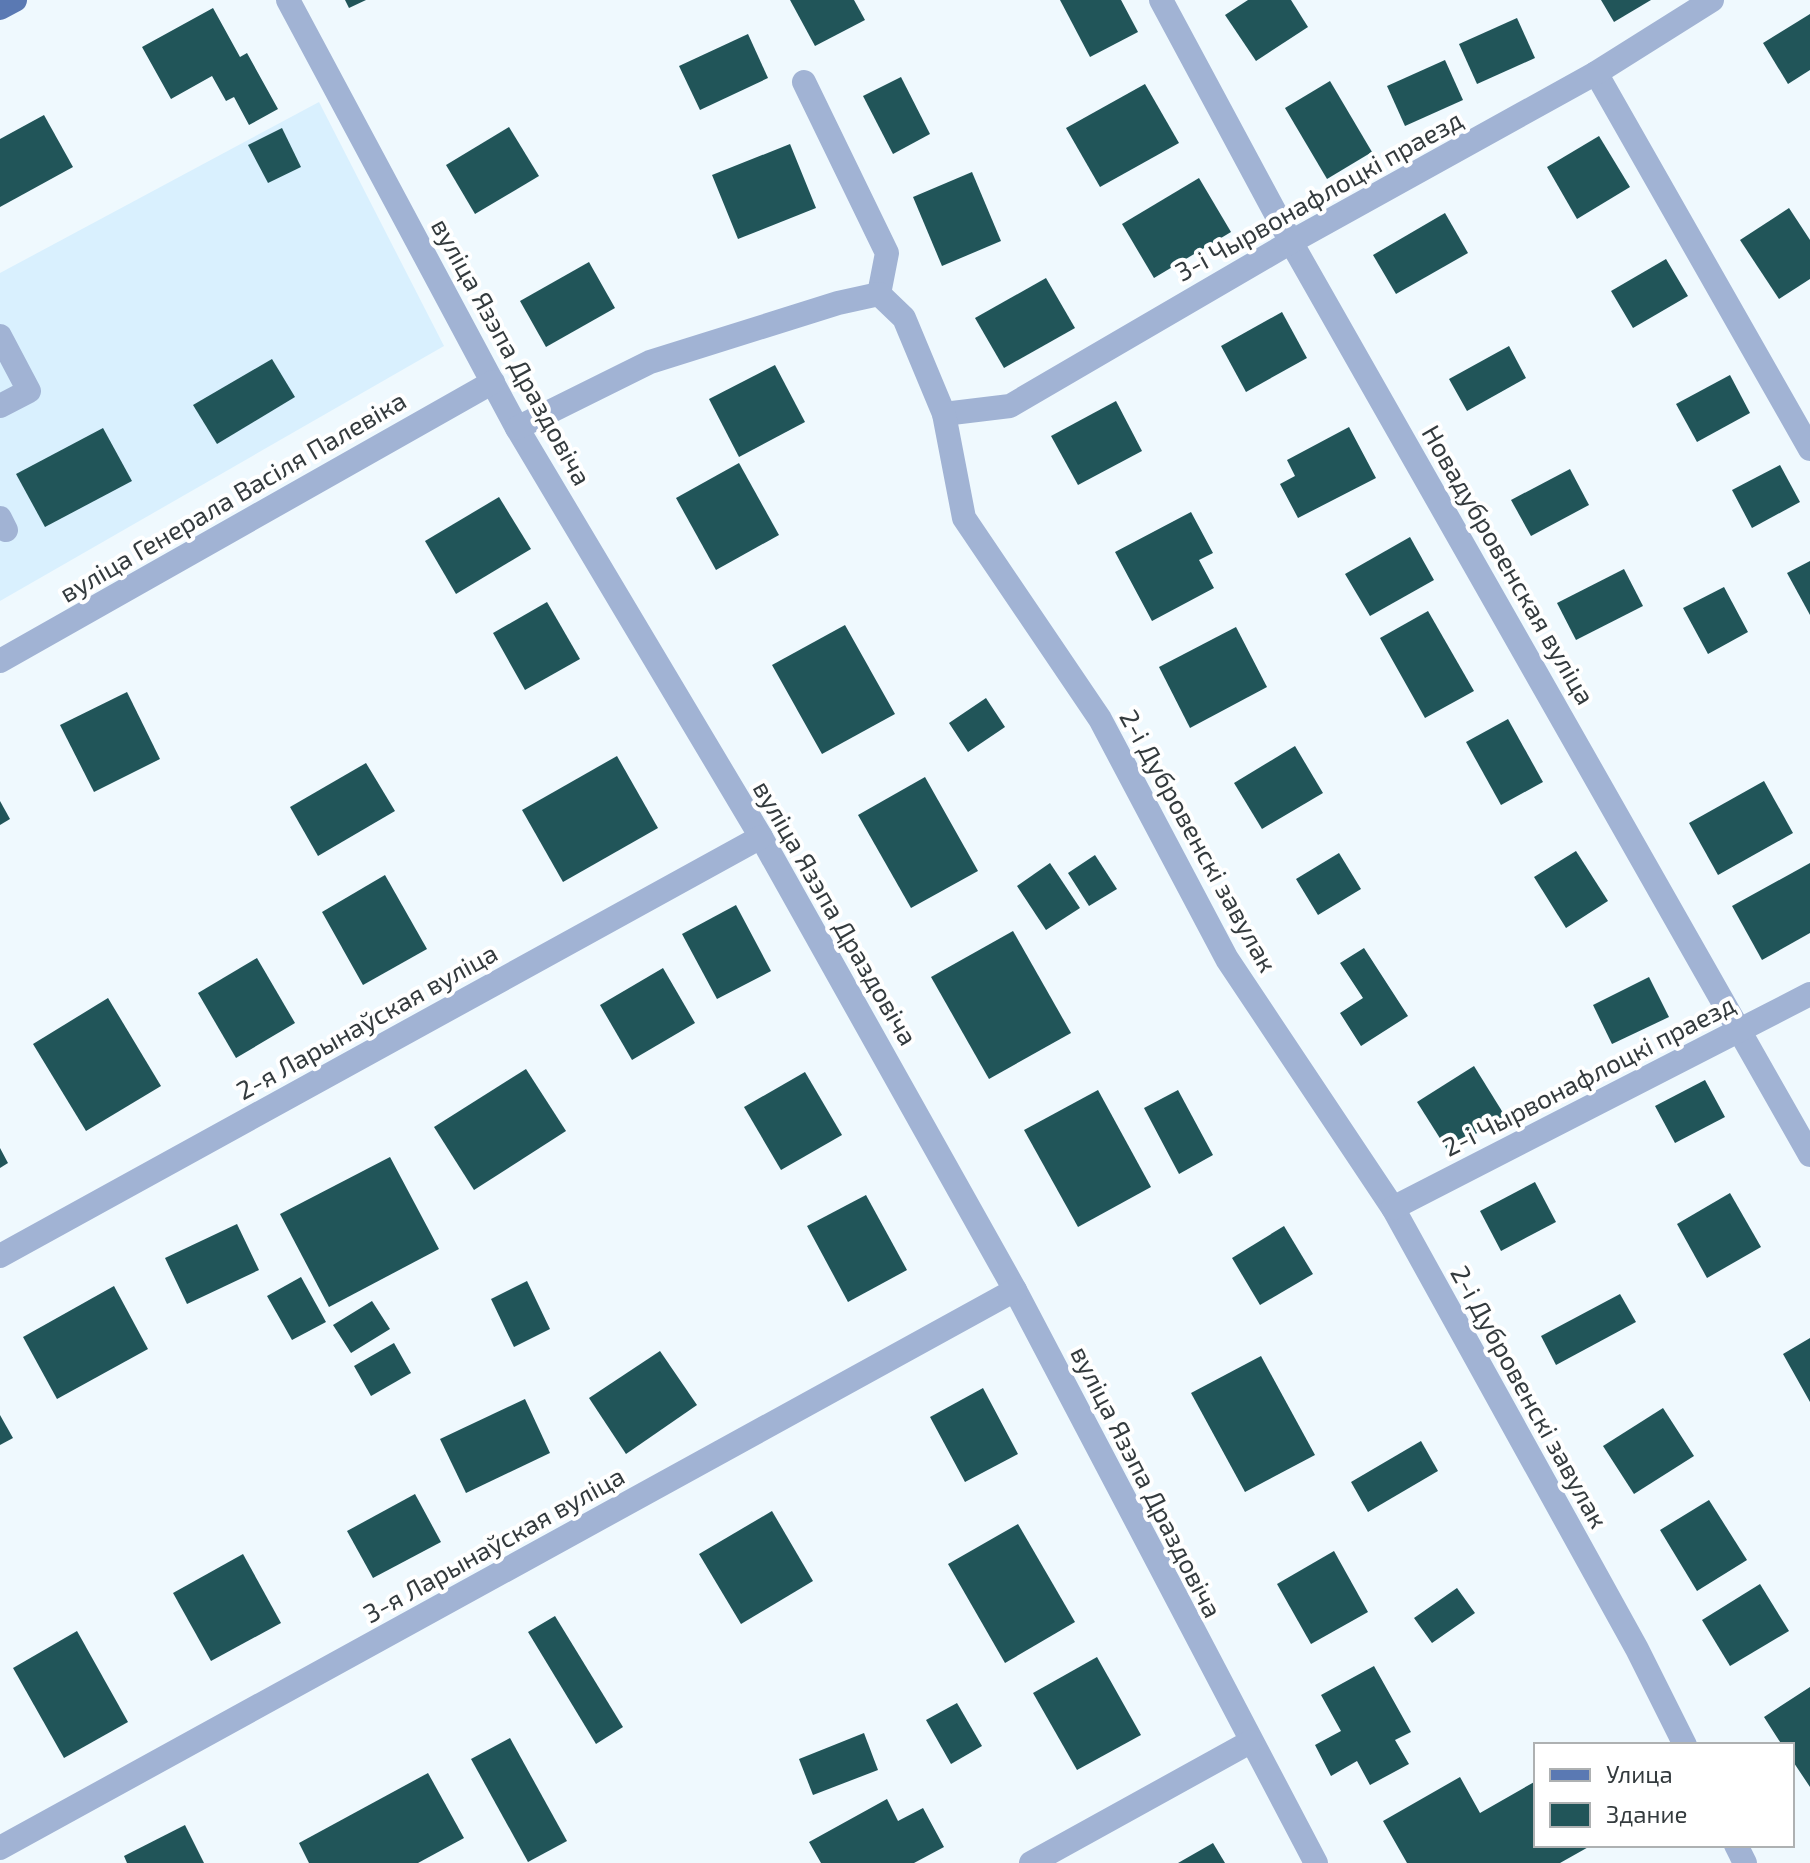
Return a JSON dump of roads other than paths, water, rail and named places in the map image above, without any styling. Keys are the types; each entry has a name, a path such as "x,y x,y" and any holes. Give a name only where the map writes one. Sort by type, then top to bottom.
{"main road":[{"path":"0,8 15,0"}],"street":[{"name":"вуліца Язэпа Драздовіча","path":"288,0 517,428 761,837 1015,1290 1316,1863"},
{"name":"Новадубровенская вуліца","path":"1161,0 1291,242 1810,1155"},
{"name":"3-і Чырвонафлоцкі праезд","path":"944,414 1010,406 1291,242 1596,73 1712,0"},
{"path":"1596,73 1810,449"},
{"path":"517,428 650,362 838,303 879,294 887,253 804,82"},
{"name":"2-і Дубровенскі завулак","path":"879,294 904,318 944,414 964,518 1100,719 1227,959 1393,1208 1637,1649 1684,1743"},
{"path":"0,336 29,391 0,406"},
{"name":"вуліца Генерала Васіля Палевіка","path":"0,661 493,382"},
{"name":"2-я Ларынаўская вуліца","path":"0,1256 761,837"},
{"name":"2-і Чырвонафлоцкі праезд","path":"1393,1208 1810,994"},
{"name":"3-я Ларынаўская вуліца","path":"0,1848 1015,1290"},
{"path":"1031,1863 1250,1742"}]}
